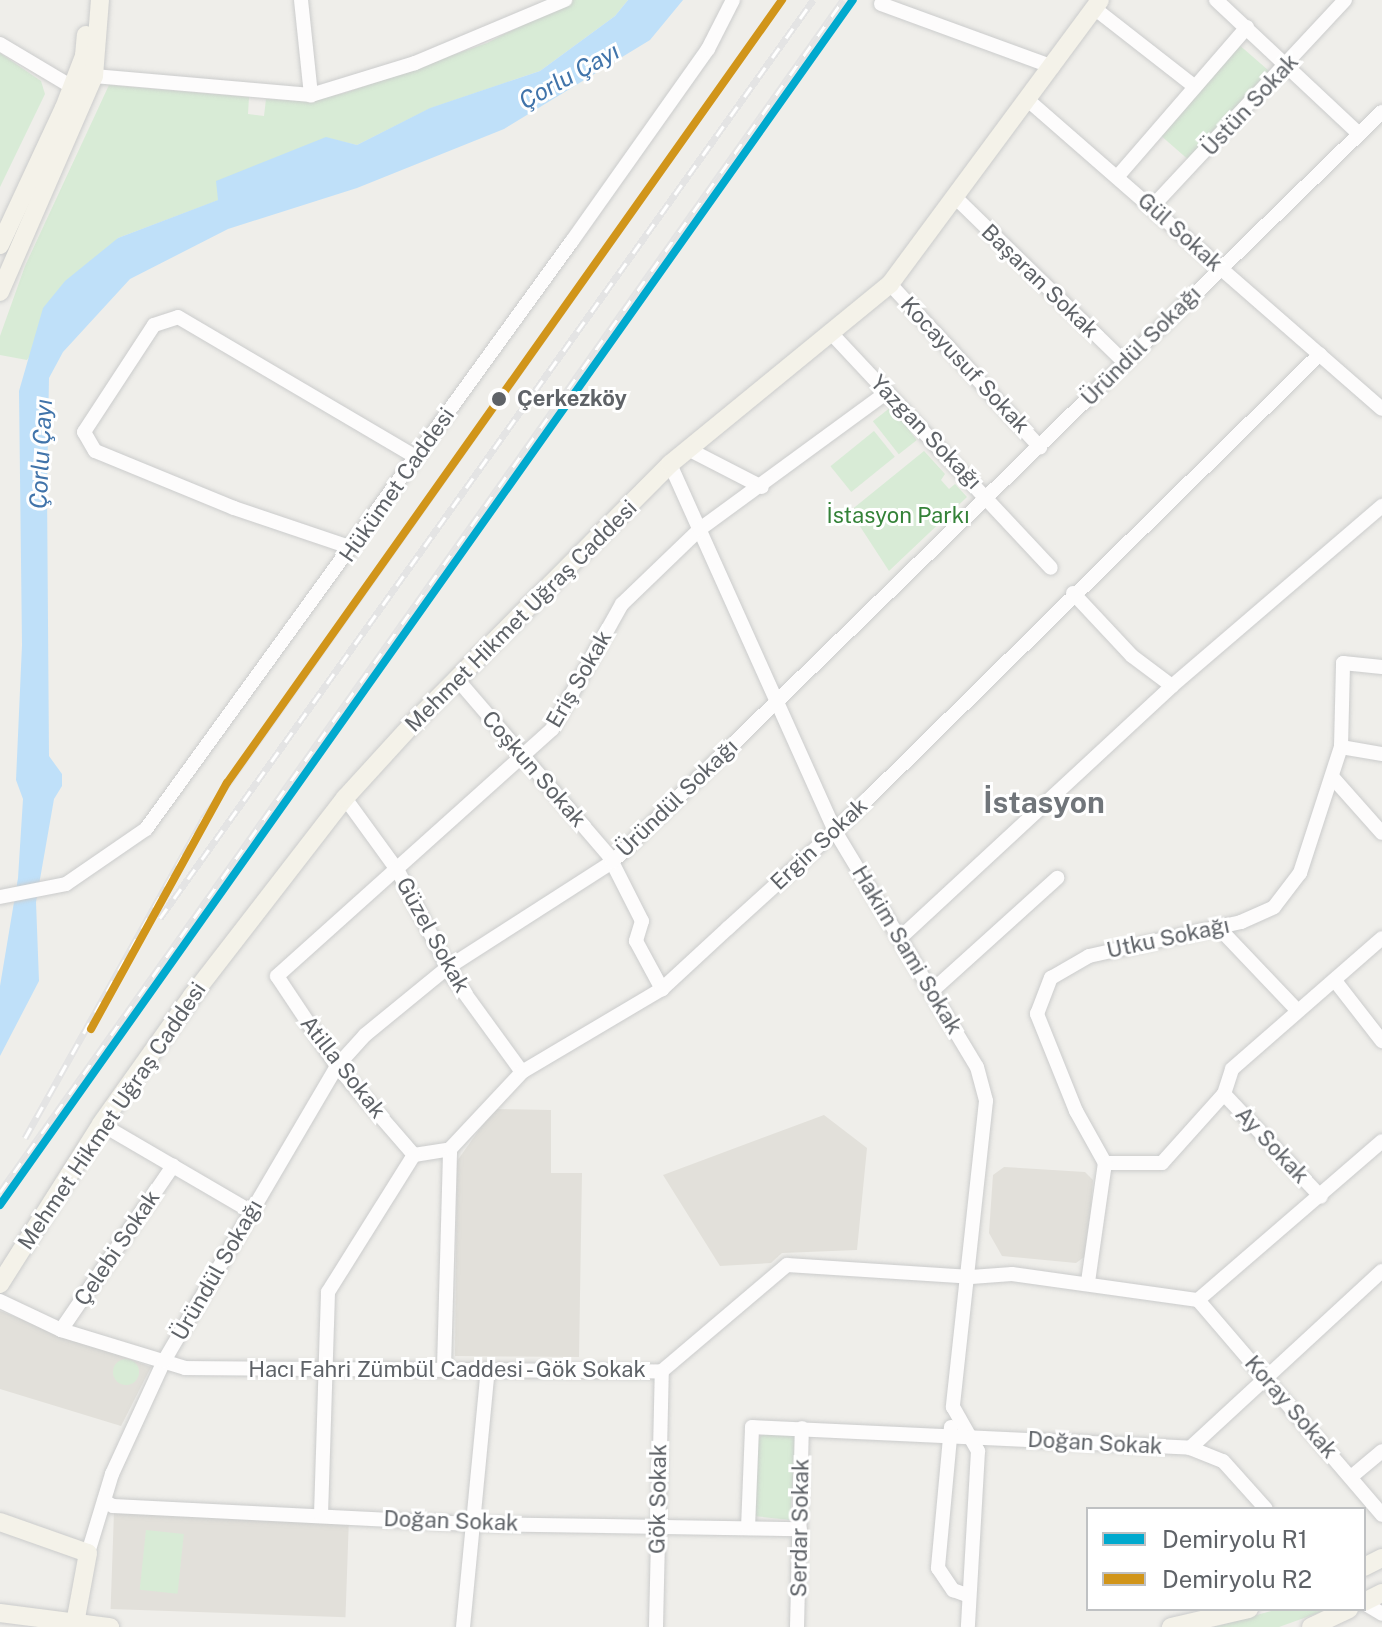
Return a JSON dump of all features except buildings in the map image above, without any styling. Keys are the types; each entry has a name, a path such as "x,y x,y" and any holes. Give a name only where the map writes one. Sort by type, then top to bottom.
{"main road":[{"path":"0,245 84,56 89,0"},
{"path":"0,292 94,76 100,0"},
{"name":"Mehmet Hikmet Uğraş Caddesi","path":"0,1284 101,1124 277,880 345,798 457,679 670,464 890,284 1029,101 1097,4"},
{"path":"0,1522 88,1553 75,1623"},
{"path":"1171,1627 1240,1611"},
{"path":"0,1613 110,1627"},
{"path":"1311,1627 1341,1617"}],"street":[{"path":"301,0 311,95"},
{"path":"94,76 311,95 415,63 565,0"},
{"name":"Hükümet Caddesi","path":"0,897 54,888 111,856 146,829 352,548 708,49 733,0"},
{"path":"1216,0 1358,133"},
{"name":"Üstün Sokak","path":"1152,207 1287,67 1345,0"},
{"path":"890,4 1053,67"},
{"path":"1097,4 1195,87"},
{"path":"1118,176 1247,27"},
{"path":"0,44 72,87"},
{"name":"Gül Sokak","path":"1029,101 1382,409"},
{"name":"Üründül Sokağı","path":"88,1553 104,1501 164,1361 337,1066 365,1035 447,968 612,862 1382,112"},
{"name":"Başaran Sokak","path":"956,198 1125,363"},
{"name":"Kocayusuf Sokak","path":"890,284 1040,447"},
{"path":"352,548 234,508 95,451 84,432 154,325 178,317 416,457"},
{"name":"Yazgan Sokağı","path":"832,334 989,497 1051,568"},
{"name":"Ergin Sokak","path":"450,1149 522,1072 662,989 835,831 1073,593 1326,358"},
{"name":"Eriş Sokak","path":"277,976 398,871 552,729 622,604 700,529 762,487 887,392"},
{"path":"688,449 762,487"},
{"name":"Hakim Sami Sokak","path":"670,464 775,705 835,831 977,1067 986,1101 971,1277 953,1407 938,1568 953,1590 967,1595"},
{"path":"900,938 1172,686 1382,506"},
{"path":"1073,593 1132,656 1172,686"},
{"name":"Utku Sokağı","path":"1105,1163 1076,1111 1037,1014 1051,978 1089,956 1217,926 1274,907 1300,873 1334,779 1341,747 1343,663 1382,667"},
{"name":"Coşkun Sokak","path":"457,679 612,862 642,921 636,941 662,989"},
{"path":"1341,747 1382,754"},
{"path":"1334,779 1382,833"},
{"name":"Güzel Sokak","path":"345,798 398,871 447,968 522,1072"},
{"path":"932,991 1057,878"},
{"path":"1217,926 1298,1011"},
{"path":"1088,1282 1105,1163 1162,1163 1224,1094 1232,1069 1336,982 1382,938"},
{"name":"Atilla Sokak","path":"277,976 337,1066 414,1155"},
{"path":"1336,982 1382,1041"},
{"name":"Ay Sokak","path":"1224,1094 1321,1197"},
{"path":"101,1124 250,1211"},
{"path":"1198,1300 1321,1197 1382,1141"},
{"path":"321,1515 323,1368 328,1292 414,1155 450,1149 444,1368"},
{"name":"Çelebi Sokak","path":"61,1330 173,1166"},
{"name":"Hacı Fahri Zümbül Caddesi - Gök Sokak","path":"0,1301 61,1330 185,1368 662,1371 787,1265 971,1277 1012,1274 1088,1282 1198,1300"},
{"name":"Doğan Sokak","path":"748,1528 752,1427 1190,1448 1263,1376 1382,1271"},
{"name":"Koray Sokak","path":"1198,1300 1379,1512"},
{"path":"463,1627 488,1369"},
{"name":"Gök Sokak","path":"656,1627 662,1371"},
{"path":"953,1407 978,1451 967,1595 968,1627"},
{"name":"Serdar Sokak","path":"797,1627 802,1428"},
{"path":"1190,1448 1223,1461 1264,1507"},
{"path":"1351,1477 1382,1451"},
{"name":"Doğan Sokak","path":"104,1501 113,1506 471,1524 658,1523 800,1529"}],"shaded area":[{"path":"494,1109 551,1110 551,1173 582,1173 579,1357 455,1356 457,1161"},
{"path":"824,1115 867,1148 857,1250 782,1253 771,1263 720,1266 663,1175"},
{"path":"1004,1167 1085,1172 1093,1180 1087,1255 1076,1263 1002,1256 989,1233 993,1175"},
{"path":"0,1311 151,1367 121,1426 0,1389"},
{"path":"114,1512 349,1520 345,1617 111,1609"}],"green space":[{"path":"572,0 628,0 615,16 540,71 431,108 357,145 326,138 219,200 118,238 27,360 0,355 0,336 25,266 109,85 249,97 248,114 264,116 266,99 308,101 345,93 487,43"},
{"path":"1237,43 1275,76 1191,162 1159,134"},
{"path":"0,53 41,81 45,94 0,187"},
{"path":"891,407 917,440 899,454 873,421"},
{"path":"874,431 895,457 851,492 830,466"},
{"name":"İstasyon Parkı","path":"924,451 945,474 941,480 949,489 955,484 967,497 889,571 850,511"},
{"path":"126,1359 136,1362 139,1372 136,1382 126,1385 116,1382 113,1372 116,1362"},
{"path":"763,1434 796,1434 790,1520 754,1516 756,1441"},
{"path":"146,1530 184,1534 178,1594 140,1590"},
{"path":"1271,1611 1323,1611 1279,1627 1214,1627"}],"water":[{"name":"Çorlu Çayı","path":"628,0 683,0 650,40 504,129 357,188 228,229 130,279 63,352 49,378 47,488 49,756 62,774 62,786 54,799 36,902 39,981 0,1056 0,986 18,878 23,799 16,780 22,645 19,391 43,308 65,281 118,238 218,200 216,181 326,137 357,145 430,108 540,71 615,16"}],"railway":[{"path":"25,1138 203,819 782,0"},
{"path":"160,918 813,0"},
{"path":"0,1192 843,0"}],"rail line":[{"name":"R2","path":"91,1029 227,783 782,0"},
{"name":"R1","path":"0,1205 853,0"}],"place":[{"name":"Çerkezköy","path":"499,399"}],"district":[{"name":"İstasyon","path":"1044,802"}]}
